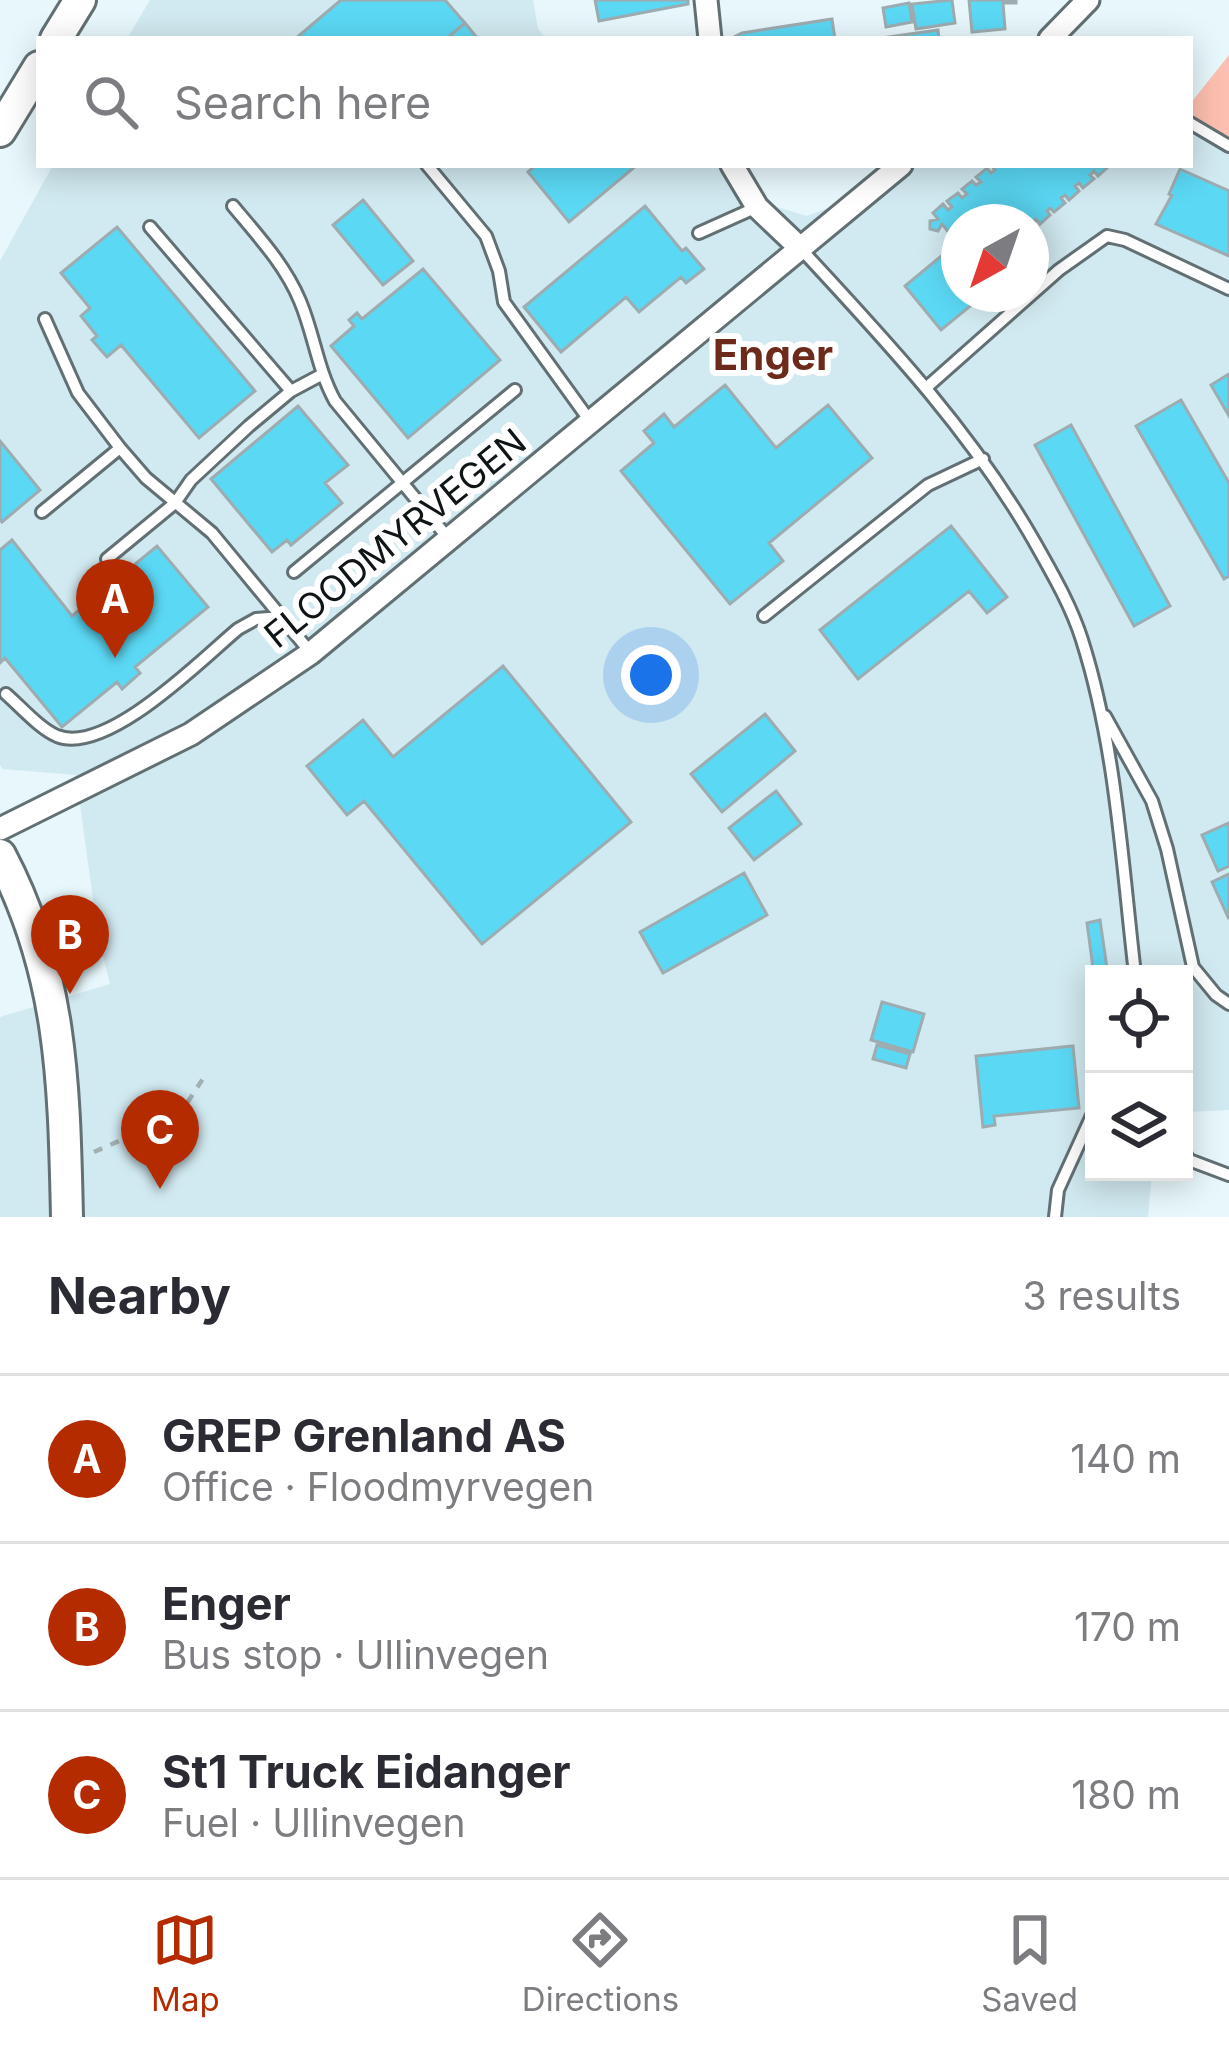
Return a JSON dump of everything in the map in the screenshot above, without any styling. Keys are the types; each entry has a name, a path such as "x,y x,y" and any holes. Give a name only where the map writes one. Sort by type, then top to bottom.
{"main road":[{"path":"58,36 80,0"},
{"path":"0,131 36,72"},
{"path":"0,855 42,955 57,1020 67,1217"}],"street":[{"path":"706,0 710,36"},
{"path":"1057,36 1088,0"},
{"path":"734,168 757,207 800,248"},
{"name":"FLOODMYRVEGEN","path":"0,829 190,734 310,653 897,168"}],"lane":[{"path":"1193,125 1229,146"},
{"path":"429,168 486,236 499,271 503,302 590,421"},
{"path":"233,206 284,269 302,304 321,375 335,400 448,538"},
{"path":"699,233 757,207"},
{"path":"150,227 291,391"},
{"path":"927,387 1070,261 1107,236 1229,289"},
{"path":"800,248 927,387 983,459 1057,582 1081,638 1098,702 1114,784 1134,965"},
{"path":"45,320 78,393 120,448 146,478 212,532 310,653"},
{"path":"107,559 175,503 191,480 291,391 321,375"},
{"path":"294,572 515,390"},
{"path":"42,512 120,448"},
{"path":"764,616 928,485 983,459"},
{"path":"6,694 55,735 75,739 98,734 129,718 238,628 256,619 282,617"},
{"path":"1098,702 1152,801 1193,967 1229,1004"},
{"path":"1054,1217 1058,1190 1085,1132"},
{"path":"1193,1162 1229,1175"}],"path":[{"path":"65,1155 100,1151 167,1122 180,1114 205,1077"}],"shaded area":[{"path":"150,0 533,0 544,36 129,36"},
{"path":"1229,55 1229,143 1193,118 1193,100"},
{"path":"1193,118 1229,143 1229,1110 1193,1112 1193,965 1085,965 1085,1181 1151,1181 1148,1217 0,1217 0,1017 110,984 98,936 76,775 0,765 0,261 51,168 741,168 774,206 807,216 828,208 880,168 1193,168"}],"building":[{"path":"341,0 445,0 465,23 450,36 299,36"},
{"path":"595,0 688,0 688,4 599,21"},
{"path":"952,0 955,23 916,29 912,4"},
{"path":"969,0 1016,3 1003,3 1005,29 972,32"},
{"path":"909,3 912,22 886,27 883,8"},
{"path":"832,19 835,36 736,36"},
{"path":"465,23 476,36 450,36"},
{"path":"938,30 939,36 895,36"},
{"path":"533,168 633,168 569,222 528,172"},
{"path":"987,168 991,173 993,168 1107,168 1098,176 1094,171 1090,175 1094,179 1083,188 1079,183 1075,186 1079,191 1069,200 1065,195 1061,198 1065,203 1054,212 1049,204 947,201 958,193 962,198 967,194 962,189 972,181 981,182 976,177"},
{"path":"1180,169 1229,191 1229,256 1156,224"},
{"path":"363,200 413,261 383,285 333,225"},
{"path":"645,206 682,251 686,248 704,269 686,283 681,277 639,312 626,297 561,352 524,307"},
{"path":"941,206 938,231 930,229 930,221 938,219 933,213"},
{"path":"117,227 255,391 199,438 121,345 107,357 92,340 97,336 81,316 90,308 61,273"},
{"path":"941,256 941,312 963,312 941,330 905,286"},
{"path":"423,269 500,360 408,438 331,346 354,326 349,320 357,313 362,319"},
{"path":"1229,374 1229,416 1211,385"},
{"path":"725,385 776,448 828,405 872,458 769,543 783,561 730,604 621,471 654,443 644,431 664,414 674,427"},
{"path":"1181,400 1229,483 1229,576 1224,579 1136,426"},
{"path":"298,406 348,465 325,483 342,503 291,545 287,540 272,552 211,479"},
{"path":"1071,425 1170,606 1134,626 1035,445"},
{"path":"0,441 40,490 2,522 0,519"},
{"path":"951,526 1007,597 987,613 969,591 858,679 820,630"},
{"path":"12,540 72,616 157,546 208,607 135,667 140,673 122,689 117,682 62,727 5,658 0,663 0,550"},
{"path":"503,666 631,822 482,944 364,801 347,815 307,766 363,720 393,757"},
{"path":"765,714 795,751 722,812 691,774"},
{"path":"776,791 801,824 754,860 729,828"},
{"path":"1229,823 1229,866 1218,871 1202,835"},
{"path":"744,873 767,915 663,973 640,932"},
{"path":"1229,874 1229,919 1212,882"},
{"path":"1100,920 1107,965 1093,965 1087,923"},
{"path":"882,1002 924,1014 913,1052 871,1040"},
{"path":"877,1045 910,1054 906,1068 873,1059"},
{"path":"1073,1046 1079,1108 994,1116 995,1125 983,1127 976,1056"}],"place":[{"name":"GREP Grenland AS","path":"115,658"},
{"name":"Enger","path":"70,994"},
{"name":"St1 Truck Eidanger","path":"160,1189"}],"district":[{"name":"Enger","path":"773,354"}]}
